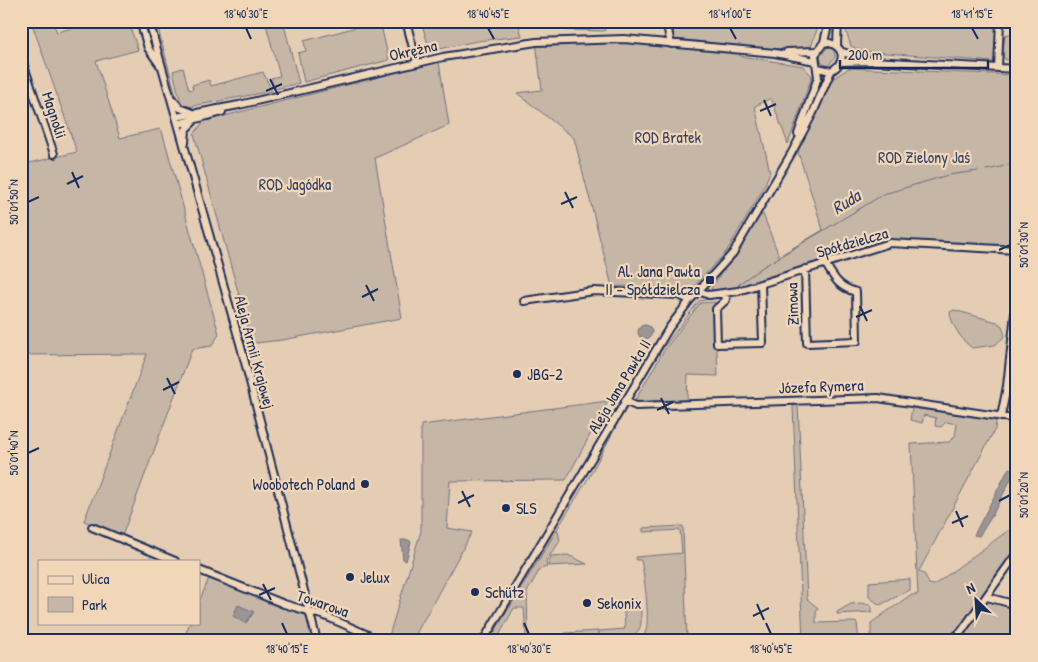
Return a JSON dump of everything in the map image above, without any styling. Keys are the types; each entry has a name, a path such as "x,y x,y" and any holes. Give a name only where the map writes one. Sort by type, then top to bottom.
{"street":[{"name":"Aleja Armii Krajowej","path":"140,21 148,48 164,71"},
{"name":"Aleja Armii Krajowej","path":"149,21 241,346 317,641"},
{"path":"406,21 417,63"},
{"path":"666,21 672,44"},
{"path":"829,21 824,42 816,51 814,61 818,68 831,71 841,62 873,61 1017,69"},
{"path":"838,21 837,45 842,52 873,61"},
{"path":"998,68 1000,21"},
{"name":"Okrężna","path":"177,121 481,49 540,42 624,39 776,53 814,61"},
{"path":"824,42 837,45"},
{"name":"Okrężna","path":"776,53 816,51"},
{"path":"841,62 842,52"},
{"name":"Magnolii","path":"21,57 54,154"},
{"name":"Aleja Jana Pawła II","path":"791,154 817,80 818,68"},
{"name":"Aleja Jana Pawła II","path":"483,641 669,328 690,300 733,253 791,154 813,113 831,71"},
{"path":"170,94 180,108 197,116 186,131 185,151"},
{"name":"Spółdzielcza","path":"699,291 709,295 762,284 890,243 1017,250"},
{"name":"Zimowa","path":"805,269 808,343 857,341 856,292 844,289 836,282 825,263"},
{"path":"725,293 726,300 716,309 718,344 763,343 762,284"},
{"path":"524,301 606,291 678,295 690,300"},
{"path":"1001,417 1007,386 1017,295"},
{"name":"Józefa Rymera","path":"625,401 636,406 878,398 1017,419"},
{"path":"92,527 173,560"},
{"path":"942,641 952,639 962,632 1017,553"},
{"name":"Towarowa","path":"200,570 284,604 310,611 382,641"},
{"path":"987,597 1017,605"}],"green space":[{"path":"31,21 52,21 57,32 88,24 87,21 128,21 138,50 96,61 120,138 160,129 162,131 219,334 212,346 192,349 122,536 84,521 147,354 21,355 21,165 77,152"},
{"path":"152,21 156,21 178,103 173,95"},
{"path":"265,21 283,21 299,83 275,89 271,78 280,76"},
{"path":"380,21 389,60 304,82 298,53 306,51 304,41"},
{"path":"421,21 518,21 522,36 477,41 430,51"},
{"path":"630,21 604,26 605,31 566,30 564,22"},
{"path":"672,21 820,21 811,47 773,49 674,39"},
{"path":"848,21 998,21 994,62 862,51 851,46 846,31"},
{"path":"1017,32 1017,60 1006,60 1002,55 1005,35"},
{"name":"ROD Bratek","path":"624,39 739,49 740,56 803,66 812,76 788,144 771,98 755,106 770,172 762,191 726,252 692,288 612,286 574,138 517,93 542,90 536,42"},
{"path":"828,47 834,50 835,57 827,67 821,62 820,56"},
{"name":"ROD Jagódka","path":"439,62 449,125 375,158 402,318 256,343 251,338 194,134 204,121"},
{"path":"183,68 189,90 193,89 192,85 209,80 211,86 263,72 272,91 188,107 181,104 173,71"},
{"name":"ROD Zielony Jaś","path":"849,68 1017,75 1017,255 899,240 834,257 738,289 717,291 711,289 755,220 763,214 779,256 823,230 798,152 831,80"},
{"path":"715,302 718,376 688,375 687,400 634,402 663,352 700,303"},
{"path":"954,310 997,322 1002,326 1005,336 995,345 972,348 955,327 950,312"},
{"path":"608,401 566,480 450,481 447,528 472,532 412,641 388,639 421,531 421,425"},
{"path":"798,405 807,599 818,608 816,611 816,623 857,623 859,641 803,641 793,406"},
{"path":"912,408 993,419 996,422 995,429 919,571 925,575 929,584 934,585 1017,524 1017,553 1003,579 950,636 871,641 871,623 909,596 918,594 911,444 949,442 955,436 957,424 946,422 941,427 935,426 936,418 924,415 922,423 910,420"},
{"path":"683,526 687,641 636,641 645,632 647,606 641,560 636,560 636,557 682,553 680,530 643,532 643,528"},
{"path":"555,528 558,531 560,541 546,561 547,567 540,569 527,592 528,638 525,641 516,641 525,639 526,636 524,608 514,608 496,641 488,641"},
{"path":"568,555 587,564 548,566 551,556"},
{"path":"209,578 308,616 314,641 182,641 190,624 200,624 200,600"},
{"path":"910,579 910,590 880,605 869,597 869,582"},
{"path":"630,598 636,600 640,608 641,626 638,631 628,637 599,638 599,631 625,629 624,611 631,609"},
{"path":"988,601 1017,609 1017,641 954,641"},
{"path":"851,604 871,605 872,612 837,614 837,612"},
{"path":"598,631 598,638 566,641 565,633"}],"shaded area":[{"path":"642,325 648,325 652,332 648,339 642,339 638,335 638,329"},
{"path":"1009,468 1015,471 992,516 979,536 974,535"},
{"path":"401,540 409,540 411,542 406,561 403,559"},
{"path":"238,605 254,612 246,623 233,616"}],"waterway":[{"name":"Ruda","path":"986,170 1017,161"},
{"name":"Ruda","path":"739,287 739,284 761,268 884,194 948,175 978,171"},
{"path":"729,296 738,294"},
{"path":"631,399 661,351 699,301 721,297"},
{"path":"489,641 589,477 627,406"}],"place":[{"name":"Al. Jana Pawła II - Spółdzielcza","path":"710,280"},
{"name":"JBG-2","path":"517,374"},
{"name":"Woobotech Poland","path":"365,484"},
{"name":"SLS","path":"506,508"},
{"name":"Jelux","path":"350,577"},
{"name":"Schütz","path":"475,592"},
{"name":"Sekonix","path":"587,603"}]}
